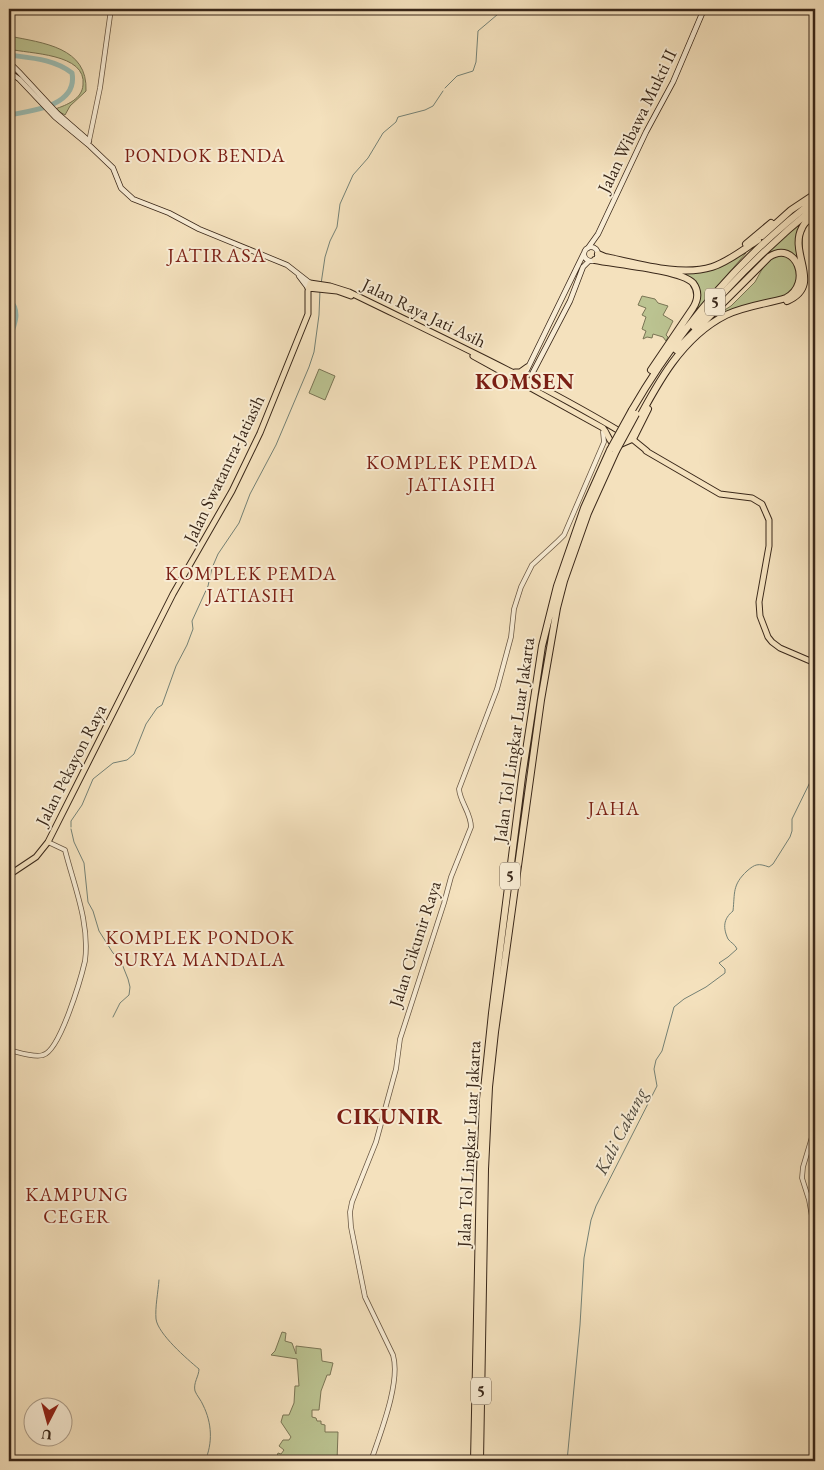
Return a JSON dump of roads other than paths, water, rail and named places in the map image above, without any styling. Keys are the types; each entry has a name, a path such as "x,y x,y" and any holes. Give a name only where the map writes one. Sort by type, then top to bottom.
{"highway":[{"path":"597,251 605,257 690,271 712,267 760,238 791,210 815,194"},
{"name":"Jalan Tol Lingkar Luar Jakarta","path":"634,412 636,403 669,350 714,294 758,250 815,200"},
{"name":"Jalan Tol Lingkar Luar Jakarta","path":"474,1461 483,1098 525,756 542,646 557,586 584,508 634,412 676,350 717,298 751,264 815,207"},
{"path":"743,250 749,240 781,214 791,210"},
{"path":"631,438 664,378 680,356 701,334 734,315 788,301 801,292 806,276 806,267 798,248 798,238 802,227 815,214"},
{"path":"631,438 652,394 668,368 700,332 727,315 783,299 793,293 798,285 800,276 794,258 784,252 776,253 769,257 676,350"},
{"path":"592,261 675,274 691,281 697,292 694,308 648,374 636,403"},
{"name":"Jalan Tol Lingkar Luar Jakarta","path":"480,1461 485,1169 489,1087 495,1032 541,700 558,608 564,581 588,513 614,449"}],"main road":[{"name":"Jalan Wibawa Mukti II","path":"584,253 592,244 646,132 673,82 704,9"},
{"path":"9,66 19,72 52,114 89,143 116,173 120,186 133,199 169,213 205,231 286,266 299,274 309,285 321,287"},
{"path":"9,72 58,114 63,121"},
{"path":"592,244 597,251"},
{"path":"588,248 597,251"},
{"path":"536,384 532,374 570,301 584,267 592,261 597,251"},
{"path":"584,253 586,258 592,261"},
{"path":"522,380 584,253"},
{"name":"Jalan Swatantra-Jatiasih","path":"144,656 170,602 244,467 260,433 308,314 309,285"},
{"name":"Jalan Raya Jati Asih","path":"321,287 349,292 510,370 522,380"},
{"name":"Jalan Raya Jati Asih","path":"321,287 348,295 522,380 606,430 614,449"},
{"path":"534,354 538,357 542,356"},
{"path":"510,370 520,372 528,367"},
{"name":"Jalan Raya Jati Asih","path":"529,384 536,384 631,438 647,452"},
{"path":"614,449 625,444 631,438"},
{"path":"625,444 632,444 720,494 752,498 762,504 769,520 769,546 759,602 760,616 768,638 772,642 780,648 815,663"},
{"name":"Jalan Pekayon Raya","path":"9,875 36,857 48,842 144,656"}],"street":[{"path":"89,143 100,88 111,9"},
{"name":"Jalan Cikunir Raya","path":"370,1461 382,1430 391,1397 395,1363 365,1297 351,1226 350,1212 352,1202 376,1142 396,1065 400,1040 444,903 447,888 471,827 459,789 497,689 511,637 516,599 532,565 564,535 605,438 599,426"},
{"path":"598,455 604,449 614,449"},
{"path":"9,1050 40,1056 50,1051 61,1033 85,961 86,951 82,911 64,850 48,842"},
{"path":"815,1127 802,1174 815,1232"}],"waterway":[{"path":"445,88 457,76 473,71 476,62 478,31 504,9"},
{"path":"9,55 50,62 72,73 72,84 68,93 61,100 41,109 9,115"},
{"path":"321,284 325,257 337,227 340,204 353,175 368,158 383,133 396,122 398,117 433,106 443,91"},
{"path":"71,827 71,821 82,805 93,779 113,763 127,760 134,754 146,724 157,708 162,705 176,666 193,629 192,621 208,586 212,568 218,554 239,523 250,494 276,445 309,367 314,352 320,290"},
{"path":"9,299 16,313 15,323 9,339"},
{"name":"Kali Cakung","path":"567,1461 580,1325 584,1258 591,1220 596,1206 657,1086 654,1069 656,1060 662,1051 674,1007 725,973 725,969 719,963 737,949 728,939 725,931 727,917 733,911 734,894 737,885 742,876 752,867 757,865 769,867 773,864 790,837 792,819 815,772"},
{"path":"71,829 74,842 84,863 88,902 99,931 113,953 120,959 130,987 129,995 120,1003 113,1017"},
{"path":"159,1280 156,1310 158,1325 174,1346 199,1369 195,1391 206,1412 210,1426 210,1440 205,1461"}],"district":[{"name":"PONDOK BENDA","path":"205,155"},
{"name":"JATIRASA","path":"217,255"},
{"name":"KOMSEN","path":"525,381"},
{"name":"KOMPLEK PEMDA JATIASIH","path":"452,473"},
{"name":"KOMPLEK PEMDA JATIASIH","path":"251,584"},
{"name":"JAHA","path":"614,808"},
{"name":"KOMPLEK PONDOK SURYA MANDALA","path":"200,948"},
{"name":"CIKUNIR","path":"390,1116"},
{"name":"KAMPUNG CEGER","path":"77,1205"}]}
